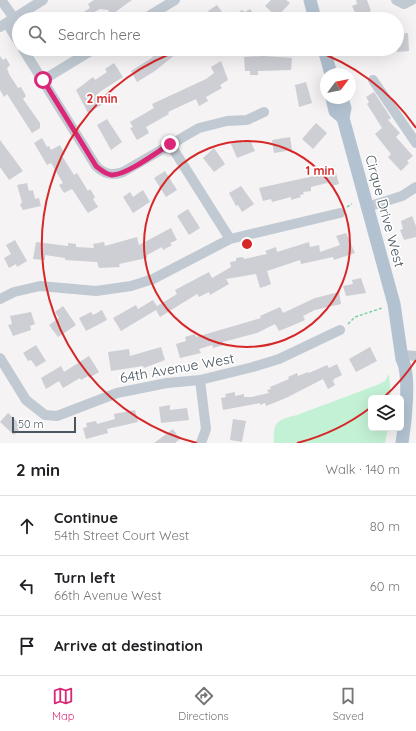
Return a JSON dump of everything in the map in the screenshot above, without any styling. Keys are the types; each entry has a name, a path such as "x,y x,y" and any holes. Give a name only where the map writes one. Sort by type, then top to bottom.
{"main road":[{"path":"310,0 313,12"},
{"path":"326,56 329,68"},
{"name":"Cirque Drive West","path":"334,104 336,111 343,118"},
{"name":"Cirque Drive West","path":"344,104 345,108 343,118 394,304 402,357 405,365 406,400 402,443"},
{"name":"Cirque Drive West","path":"399,395 398,366 402,357"},
{"path":"395,443 397,431"}],"street":[{"path":"1,0 7,23"},
{"path":"24,12 43,0"},
{"path":"155,12 175,0"},
{"path":"28,56 96,166 106,174 112,175 123,172 190,132 208,125 227,121 247,120 264,112"},
{"path":"43,80 82,56"},
{"path":"373,80 416,143"},
{"path":"170,144 230,239"},
{"path":"367,207 402,196 416,187"},
{"path":"0,300 14,292 40,286 96,291 131,286 153,279 230,239 340,213"},
{"name":"64th Avenue West","path":"0,358 26,400 39,412 49,416 57,416 117,393 167,383 200,380 230,374 279,359 340,330"},
{"path":"402,357 416,356"},
{"path":"200,380 206,429 201,443"}],"path":[{"path":"340,330 352,319 382,308"}],"green space":[{"path":"389,374 391,395 368,395 368,431 387,431 385,443 274,443 275,426 280,421 385,381"}],"building":[{"path":"94,0 132,0 115,12 100,9 94,12 84,12 90,8 88,4"},
{"path":"271,0 286,0 290,3 282,12 272,12 265,6"},
{"path":"356,0 367,0 371,11 355,12 352,6 357,4"},
{"path":"217,5 222,12 208,12"},
{"path":"250,9 252,12 245,12"},
{"path":"404,33 408,33 409,51 404,51"},
{"path":"0,56 3,60 6,58 10,65 7,68 9,74 18,88 21,87 26,96 23,99 40,123 40,128 32,133 7,94 4,97 0,90"},
{"path":"173,56 155,71 137,82 131,71 153,57"},
{"path":"263,56 292,58 291,70 258,71 258,75 250,75 250,71 245,71 244,57"},
{"path":"221,61 228,80 220,85 222,88 206,97 208,101 199,106 196,99 168,112 169,114 146,127 149,133 137,140 130,128 133,127 130,122 154,108 152,104 206,79 214,73 211,67"},
{"path":"114,63 123,77 98,93 105,103 88,113 76,90 93,77 95,80 107,72 105,69"},
{"path":"306,82 312,103 299,107 295,85"},
{"path":"374,92 391,118 388,120 400,133 396,137 413,156 407,161 409,163 401,171 388,157 391,154 375,134 382,128 367,104 369,102 366,97"},
{"path":"107,119 122,142 111,150 97,125"},
{"path":"316,123 327,133 313,149 302,139"},
{"path":"290,137 292,150 274,153 272,140"},
{"path":"42,138 47,147 49,146 51,150 60,145 65,154 62,156 74,175 77,173 88,191 90,189 95,197 93,199 98,207 88,213 72,189 64,193 59,185 63,183 51,163 47,165 34,143"},
{"path":"0,140 23,171 9,180 0,167"},
{"path":"241,140 242,143 250,140 255,151 237,158 231,144"},
{"path":"214,148 225,164 214,172 203,158"},
{"path":"334,166 339,184 332,186 331,182 311,187 311,191 303,192 304,194 300,195 301,197 291,200 291,197 272,202 271,199 263,201 259,188 314,176 313,172"},
{"path":"165,171 177,190 166,197 154,178"},
{"path":"27,183 29,191 33,190 35,199 39,198 41,206 23,210 20,205 22,202 17,185"},
{"path":"241,186 254,204 242,212 238,205 236,206 229,193"},
{"path":"143,190 150,202 133,213 123,197 130,192 133,197"},
{"path":"188,209 200,228 189,235 177,216"},
{"path":"412,216 416,226 416,237 404,240 400,230 403,229 401,221"},
{"path":"171,228 177,240 170,243 172,245 163,250 162,247 147,255 147,258 119,264 120,267 99,268 97,262 65,260 65,258 45,255 45,260 33,259 36,242 68,246 68,243 76,244 76,247 94,248 93,244 104,242 105,246 137,237 139,245"},
{"path":"346,233 355,253 334,260 333,257 301,264 300,260 267,271 271,284 269,285 260,288 256,274 226,279 229,284 210,295 209,292 199,297 197,294 160,317 156,310 121,331 113,318 136,305 138,309 153,300 157,306 177,294 175,290 209,272 212,278 231,267 230,262 236,261 236,258 243,257 244,259 267,254 265,251 276,247 277,252 309,242 310,247 319,245 320,252 340,245 336,236"},
{"path":"15,240 27,261 17,267 16,264 9,268 4,258 11,254 6,245"},
{"path":"361,278 366,293 346,296 343,286 353,284 352,280"},
{"path":"339,292 341,304 315,310 303,316 305,320 296,324 279,331 275,324 257,333 223,342 224,345 213,348 212,345 199,349 201,353 180,358 176,344 186,341 185,337 195,334 196,337 261,318 260,316 280,307 283,313 315,298"},
{"path":"63,306 76,325 58,337 49,325 59,318 55,312"},
{"path":"102,310 107,320 86,331 79,318 91,312 93,315"},
{"path":"31,312 35,324 30,326 31,330 13,336 8,325 12,324 10,316"},
{"path":"36,345 46,361 36,367 31,360 28,361 23,353"},
{"path":"161,347 165,360 144,368 143,366 111,371 108,352 129,349 130,356"},
{"path":"370,347 377,361 356,372 349,359"},
{"path":"89,356 99,372 89,378 88,376 81,380 80,378 63,388 59,381 46,389 41,378 61,366 64,372"},
{"path":"337,364 342,375 334,379 333,381 335,385 328,389 323,379 286,398 266,406 265,403 260,405 260,403 223,410 221,398 226,397 225,394 235,392 235,396 244,394 244,397 251,397 269,393 267,390 271,389 270,387 289,379 288,377 297,373 298,376 327,365 329,368"},
{"path":"170,405 170,410 187,408 189,420 161,423 159,407"},
{"path":"135,410 138,422 107,429 108,433 86,439 83,428 87,427 86,423 96,421 97,424 115,419 114,414"},
{"path":"8,413 22,426 14,435 0,422"},
{"path":"233,419 246,421 242,442 230,440"},
{"path":"173,429 180,439 175,443 154,443"}],"route":[{"path":"43,80 96,166 106,174 112,175 123,172 170,144"}]}
